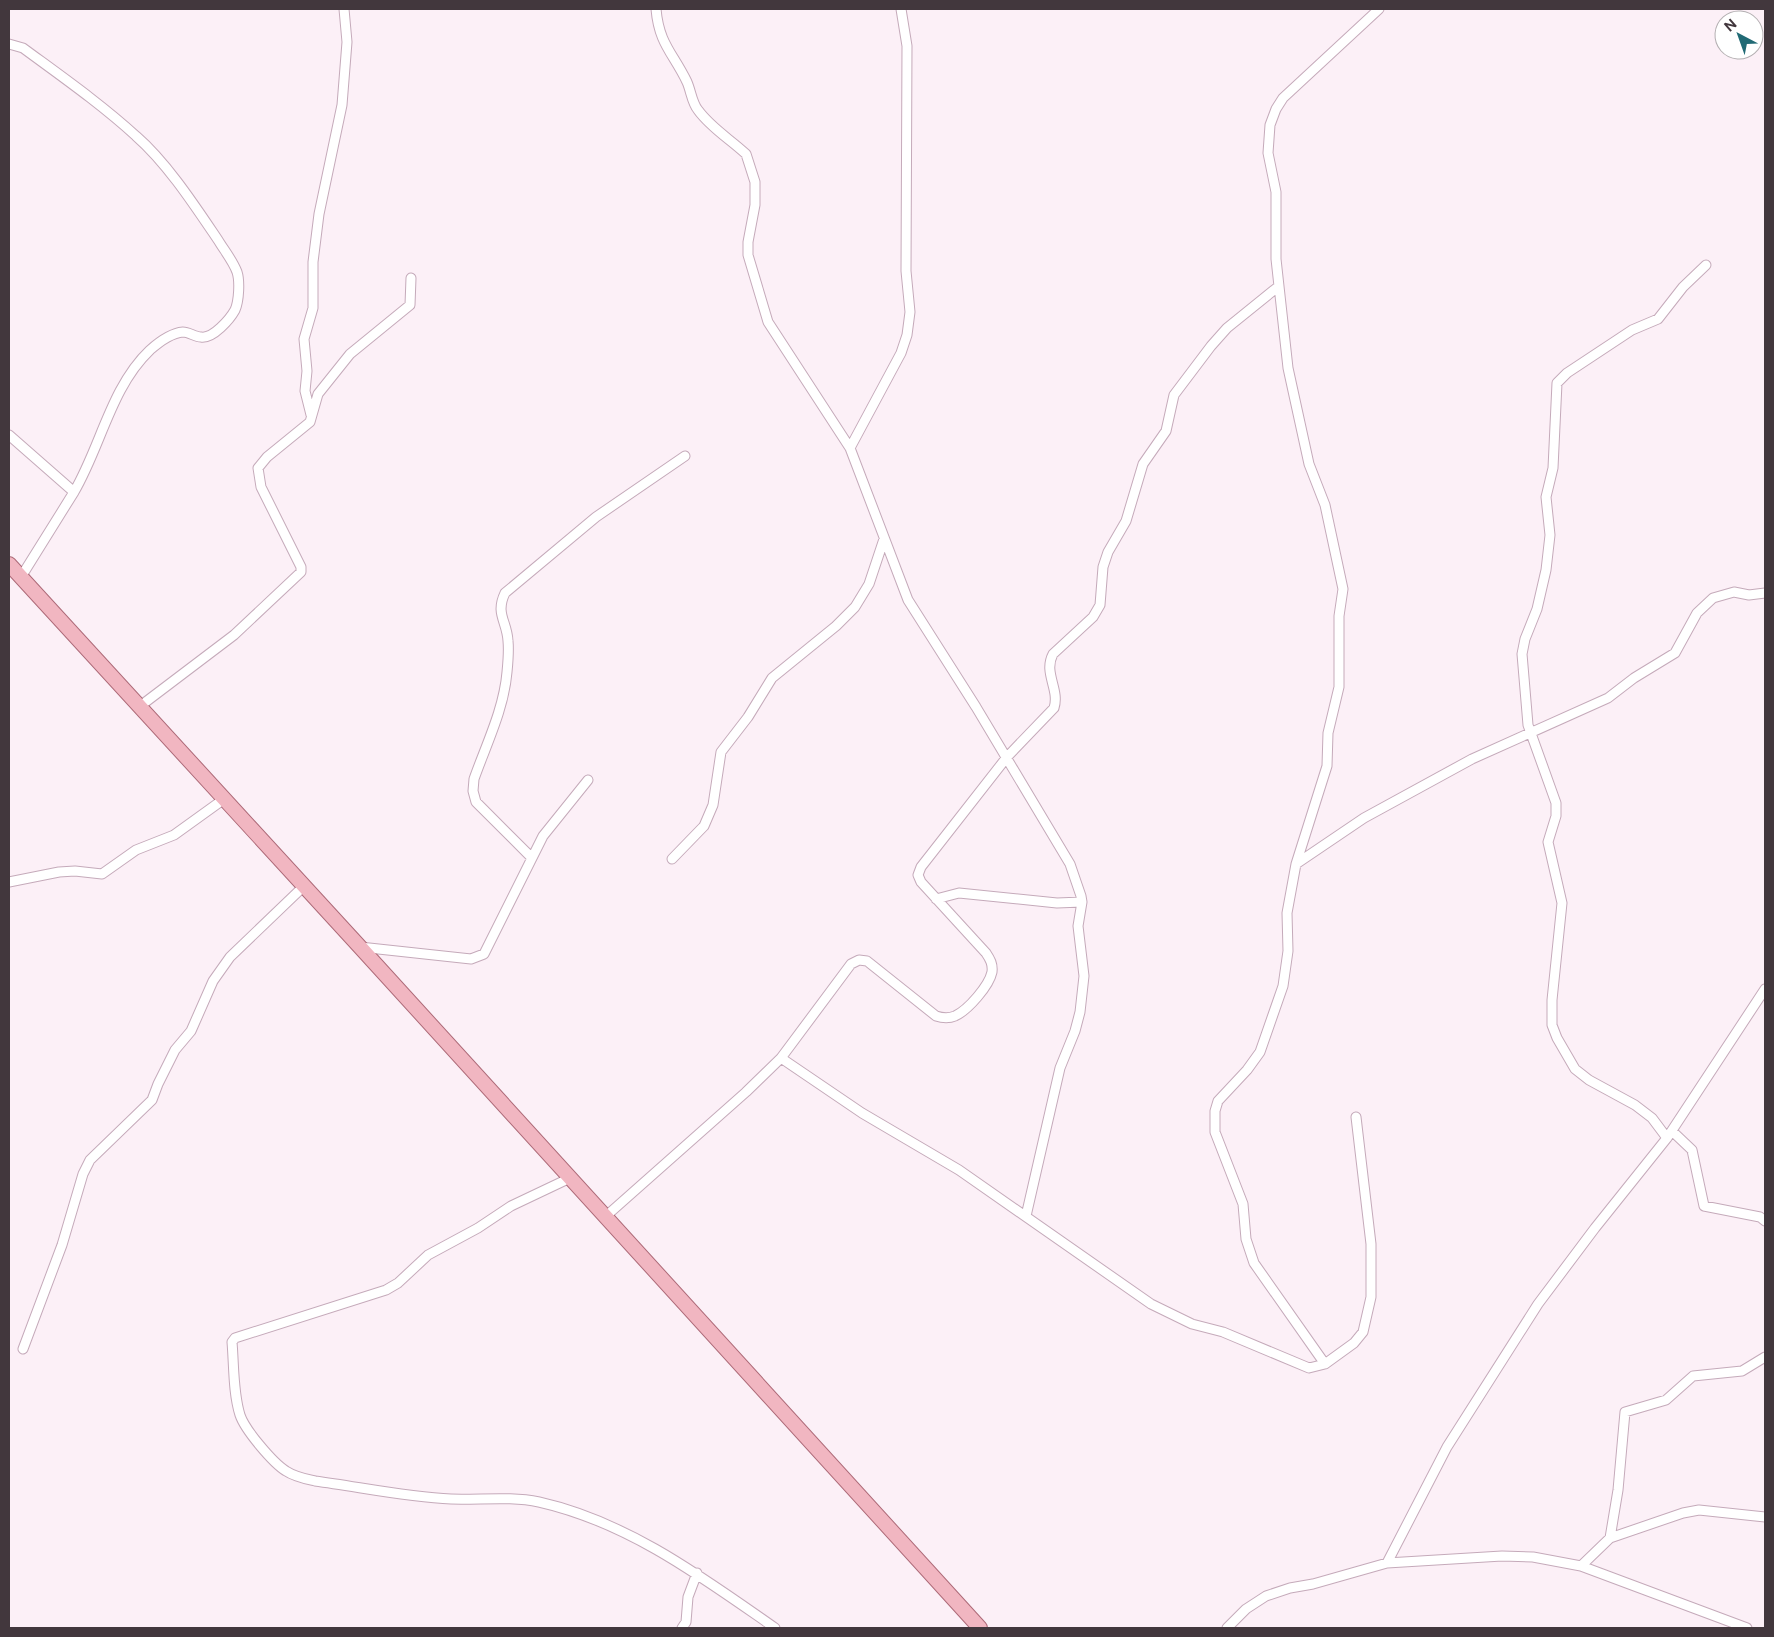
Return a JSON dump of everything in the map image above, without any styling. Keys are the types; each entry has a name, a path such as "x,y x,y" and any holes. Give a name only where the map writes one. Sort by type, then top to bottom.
{"main road":[{"path":"9,564 980,1628"}],"street":[{"path":"311,415 305,391 307,371 304,339 313,308 313,262 319,214 342,105 347,42 344,9"},
{"path":"656,9 658,29 662,42 684,77 696,109 708,123 746,154 749,160 755,182 755,205 748,242 748,255 768,322 850,448 908,600 1007,757 1070,864 1082,902 1078,926 1084,976 1080,1012 1075,1031 1060,1068 1026,1216"},
{"path":"850,448 901,353 907,335 910,312 906,262 907,46 901,9"},
{"path":"1326,1364 1254,1263 1246,1239 1243,1204 1215,1132 1215,1111 1218,1101 1247,1070 1260,1052 1283,986 1288,951 1287,913 1296,864 1327,766 1328,733 1339,686 1339,616 1343,597 1324,505 1309,464 1288,368 1275,234 1278,222 1276,192 1268,153 1270,125 1283,98 1379,9"},
{"path":"9,44 23,48 111,114 138,137 172,177 210,228 237,273 237,306 228,319 211,334 202,338 182,332 168,337 150,350 145,357 110,408 89,467 20,577"},
{"path":"1706,265 1683,287 1658,319 1632,330 1567,373 1557,383 1554,459 1546,497 1550,535 1546,570 1537,610 1525,639 1522,654 1522,675 1530,732 1556,803 1556,816 1548,842 1562,903 1552,1000 1554,1031 1575,1069 1589,1080 1636,1104 1669,1134 1692,1150 1704,1206 1764,1217"},
{"path":"139,707 234,635 301,572 301,567 261,487 258,472 267,457 310,422 318,394 350,354 410,305 411,278"},
{"path":"605,1217 746,1092 781,1058 851,964 859,960 867,961 936,1016 954,1017 978,998 992,973 992,962 921,882 918,875 921,867 1007,757 1054,708 1056,700 1049,671 1050,659 1097,612 1100,605 1104,567 1108,552 1126,521 1143,464 1166,431 1174,395 1206,352 1227,328 1279,286"},
{"path":"9,436 74,492"},
{"path":"532,858 476,802 473,792 474,780 500,707 507,674 508,640 500,611 501,602 505,593 596,518 684,456"},
{"path":"672,859 704,826 713,805 721,752 748,717 772,678 836,626 855,607 870,584 884,539"},
{"path":"1296,864 1353,825 1402,796 1472,759 1608,698 1634,678 1669,658 1680,645 1697,613 1713,598 1734,592 1748,595 1765,593"},
{"path":"360,947 447,958 471,959 480,957 488,949 503,913 543,836 588,780"},
{"path":"9,882 59,872 76,871 102,874 136,850 149,843 162,841 189,826 224,799"},
{"path":"23,1349 62,1245 83,1174 90,1160 152,1100 175,1050 191,1031 213,981 230,957 304,886"},
{"path":"936,899 959,894 1058,903 1082,902"},
{"path":"1387,1563 1406,1529 1421,1493 1447,1447 1538,1304 1669,1134 1765,989"},
{"path":"781,1058 862,1113 959,1170 1159,1308 1192,1324 1223,1332 1309,1368 1326,1364 1354,1343 1363,1332 1372,1297 1371,1244 1356,1117"},
{"path":"570,1178 511,1206 478,1228 428,1255 398,1283 386,1290 235,1338 232,1342 240,1415 245,1426 286,1471 315,1482 449,1499 536,1501 571,1511 621,1530 697,1573 775,1628"},
{"path":"1610,1538 1618,1490 1625,1412 1666,1400 1693,1376 1742,1371 1751,1368 1765,1357"},
{"path":"1581,1566 1610,1538 1699,1510 1765,1517"},
{"path":"1227,1628 1246,1609 1266,1596 1387,1563 1534,1556 1581,1566 1747,1628"},
{"path":"682,1628 686,1622 688,1597 697,1573"}]}
